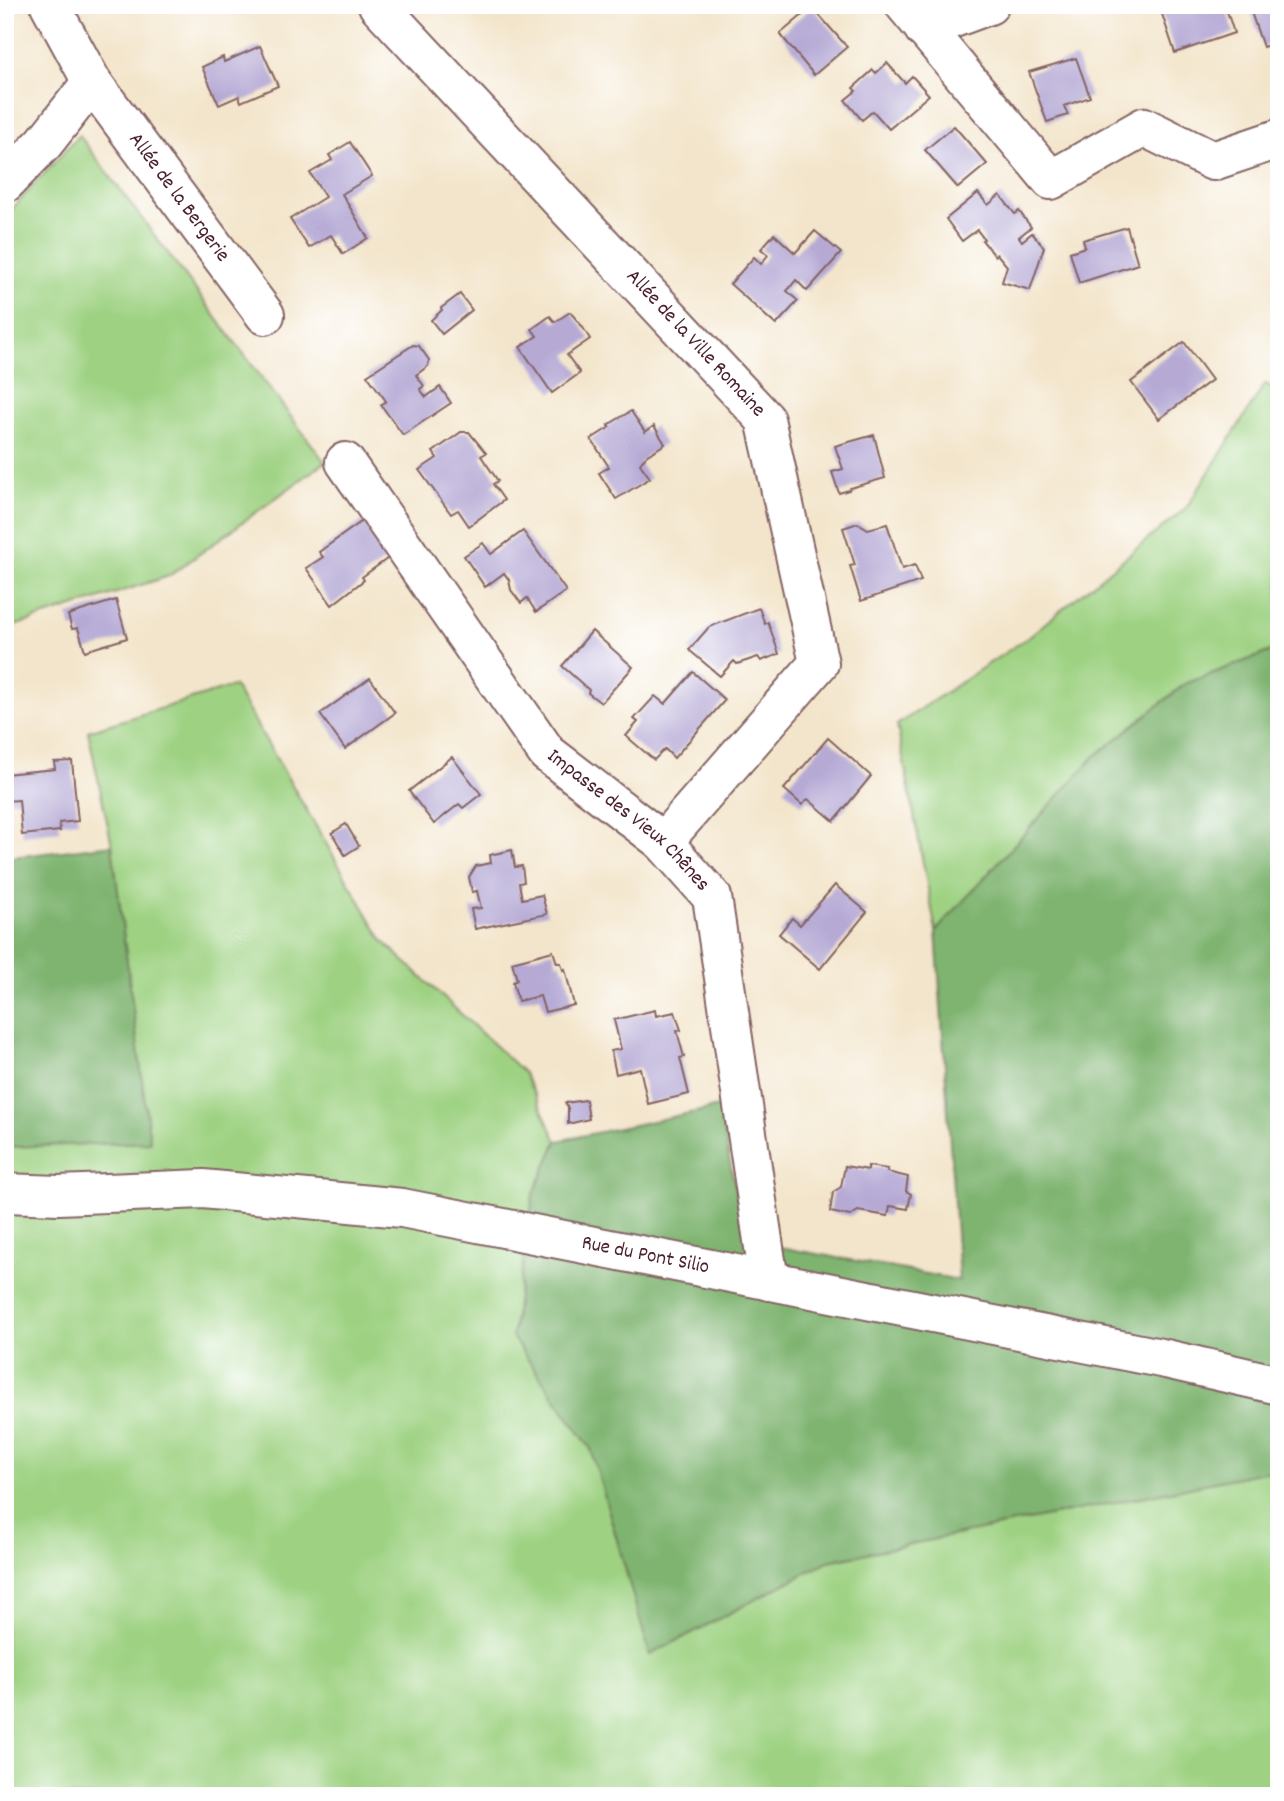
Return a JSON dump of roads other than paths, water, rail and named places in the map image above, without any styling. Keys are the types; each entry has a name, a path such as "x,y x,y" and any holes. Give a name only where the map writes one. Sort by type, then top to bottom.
{"street":[{"name":"Allée de la Bergerie","path":"50,5 92,82 265,316"},
{"name":"Allée de la Ville Romaine","path":"378,5 765,419 819,663 663,842"},
{"path":"915,17 989,5"},
{"path":"915,17 1051,180 1144,127 1213,161 1278,139"},
{"path":"5,183 44,143 92,82"},
{"name":"Impasse des Vieux Chênes","path":"345,462 547,753 663,842 712,897 769,1281"},
{"name":"Rue du Pont Silio","path":"5,1193 59,1195 203,1189 402,1208 1166,1359 1279,1385"}]}
